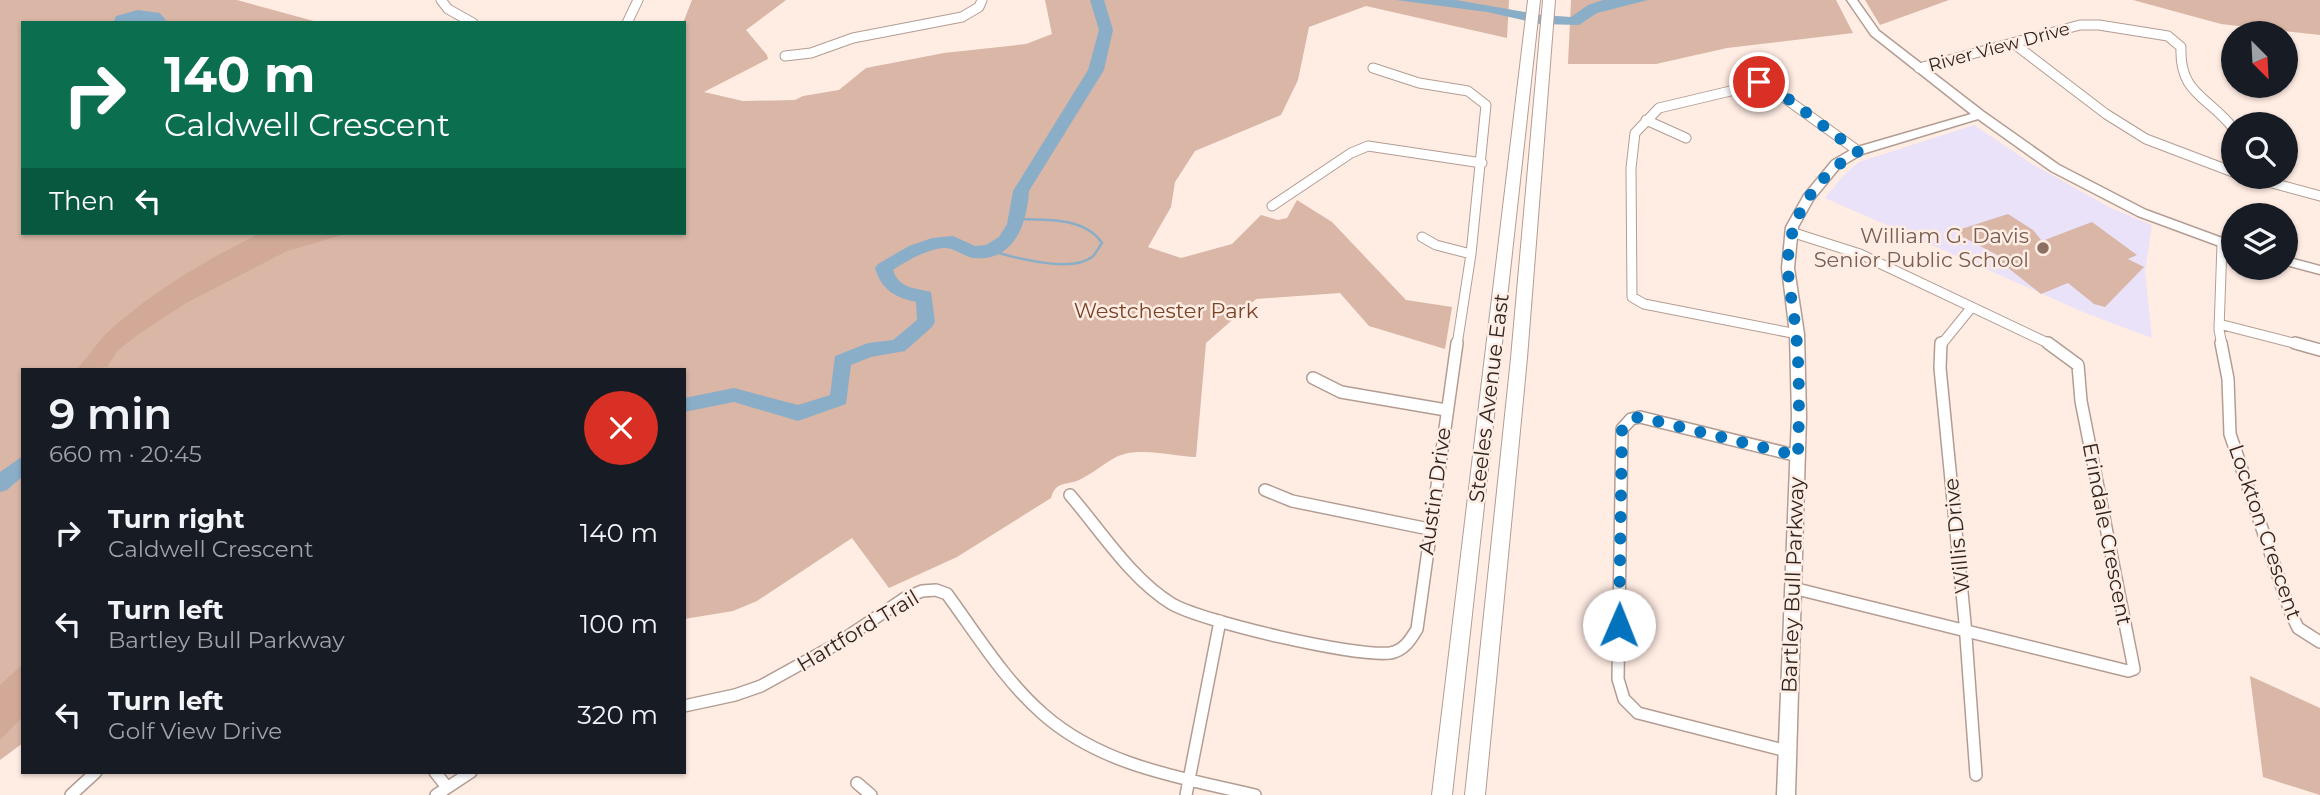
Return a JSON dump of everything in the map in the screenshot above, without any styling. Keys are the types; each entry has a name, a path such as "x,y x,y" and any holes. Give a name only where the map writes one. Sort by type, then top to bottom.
{"main road":[{"name":"Steeles Avenue East","path":"1475,795 1519,358 1536,44 1534,0"},
{"name":"Steeles Avenue East","path":"1442,795 1483,423 1536,44 1549,0"}],"street":[{"path":"441,0 448,9 470,21"},
{"path":"628,21 638,0"},
{"path":"785,56 811,53 853,38 962,17 971,14 982,0"},
{"path":"1852,0 1875,33 1980,115 2055,168 2087,187 2142,213 2221,243"},
{"name":"River View Drive","path":"1919,68 2065,27 2090,24 2168,36 2181,47 2180,68 2186,80 2221,112"},
{"path":"2012,43 2106,114 2146,139 2221,167"},
{"name":"Austin Drive","path":"1070,495 1148,583 1184,610 1220,621 1368,654 1395,652 1404,647 1417,629 1446,410 1471,254 1487,112 1481,99 1468,91 1419,83 1373,68"},
{"path":"1797,334 1644,304 1632,297 1632,168 1635,133 1660,108 1764,83 1858,152"},
{"name":"Bartley Bull Parkway","path":"1786,795 1798,456 1797,334 1788,268 1791,232 1808,198 1836,164 1858,152 1980,115"},
{"path":"1646,120 1686,138"},
{"path":"1272,206 1351,153 1368,146 1482,163"},
{"path":"2294,189 2320,196"},
{"name":"Erindale Crescent","path":"1791,232 1860,254 2058,348 2078,365 2081,401 2134,668 2128,671 1793,587"},
{"path":"1422,237 1436,245 1471,254"},
{"path":"2298,264 2320,270"},
{"name":"Lockton Crescent","path":"2223,280 2219,324 2228,380 2230,433 2290,611 2298,628 2320,642"},
{"name":"Willis Drive","path":"1970,308 1941,343 1940,368 1966,632 1976,775"},
{"path":"2219,324 2320,350"},
{"path":"1313,378 1341,392 1446,410"},
{"path":"1787,751 1638,713 1622,699 1618,679 1622,429 1631,419 1640,417 1798,456"},
{"path":"1265,490 1292,501 1429,529"},
{"name":"Hartford Trail","path":"686,706 725,698 761,686 835,645 905,598 922,591 936,590 947,594 1026,698 1074,737 1107,755 1255,795"},
{"path":"1186,795 1220,621"},
{"path":"71,795 94,774"},
{"path":"441,790 468,774"},
{"path":"857,783 871,795"}],"shaded area":[{"name":"William G. Davis Senior Public School","path":"1974,125 2032,164 2111,208 2152,225 2145,271 2152,338 2088,314 1825,198 1859,162"},
{"path":"257,235 342,235 287,251 186,303 118,350 107,367 78,368 120,321 158,292"},
{"path":"21,666 21,718 0,740 0,685"}],"green space":[{"name":"Westchester Park","path":"0,0 237,0 314,21 21,21 21,235 686,235 686,21 684,21 692,0 786,0 746,30 768,59 704,92 743,101 795,100 803,96 839,90 866,68 944,53 1026,44 1052,34 1045,0 1509,0 1507,38 1366,6 1309,27 1298,80 1281,115 1195,151 1175,182 1171,207 1148,247 1181,258 1232,244 1261,215 1278,220 1287,218 1297,200 1332,222 1406,300 1452,307 1445,349 1369,326 1340,293 1256,299 1206,343 1196,457 1134,452 1116,457 1079,480 1059,486 1051,498 957,557 889,588 852,538 757,601 733,611 686,619 686,368 21,368 21,744 0,760"},
{"path":"1571,0 1836,0 1853,33 1727,48 1656,64 1568,64"},
{"path":"1865,0 1949,0 1880,25"},
{"path":"2133,0 2320,0 2320,35 2298,33 2298,21 2221,21 2221,24"},
{"path":"2008,214 2033,230 2042,241 2092,222 2137,255 2128,259 2144,267 2105,307 2094,304 2068,283 2041,294 1997,259 2001,257 1961,236 1958,230"},
{"path":"2250,676 2320,708 2320,795 2263,777"}],"water":[{"path":"1396,0 1456,0 1542,15 1571,17 1588,5 1603,0 1648,0 1597,13 1579,25 1540,24 1487,12"},
{"path":"138,10 160,13 166,21 114,21 116,16"}],"waterway":[{"path":"686,405 734,395 798,413 839,399 842,361 868,350 898,346 926,322 925,297 898,290 886,276 884,268 924,246 941,242 953,242 975,252 997,248 1005,242 1015,224 1021,191 1096,70 1106,30 1097,0"},
{"path":"992,251 1043,263 1071,264 1092,257 1102,243 1086,228 1075,224 1018,219"},
{"path":"0,484 21,466"}],"place":[{"name":"William G. Davis Senior Public School","path":"2043,248"}],"route":[{"path":"1619,625 1622,429 1625,423 1640,417 1798,456 1797,334 1788,268 1792,227 1808,198 1836,164 1858,152 1771,86 1759,82"}]}
